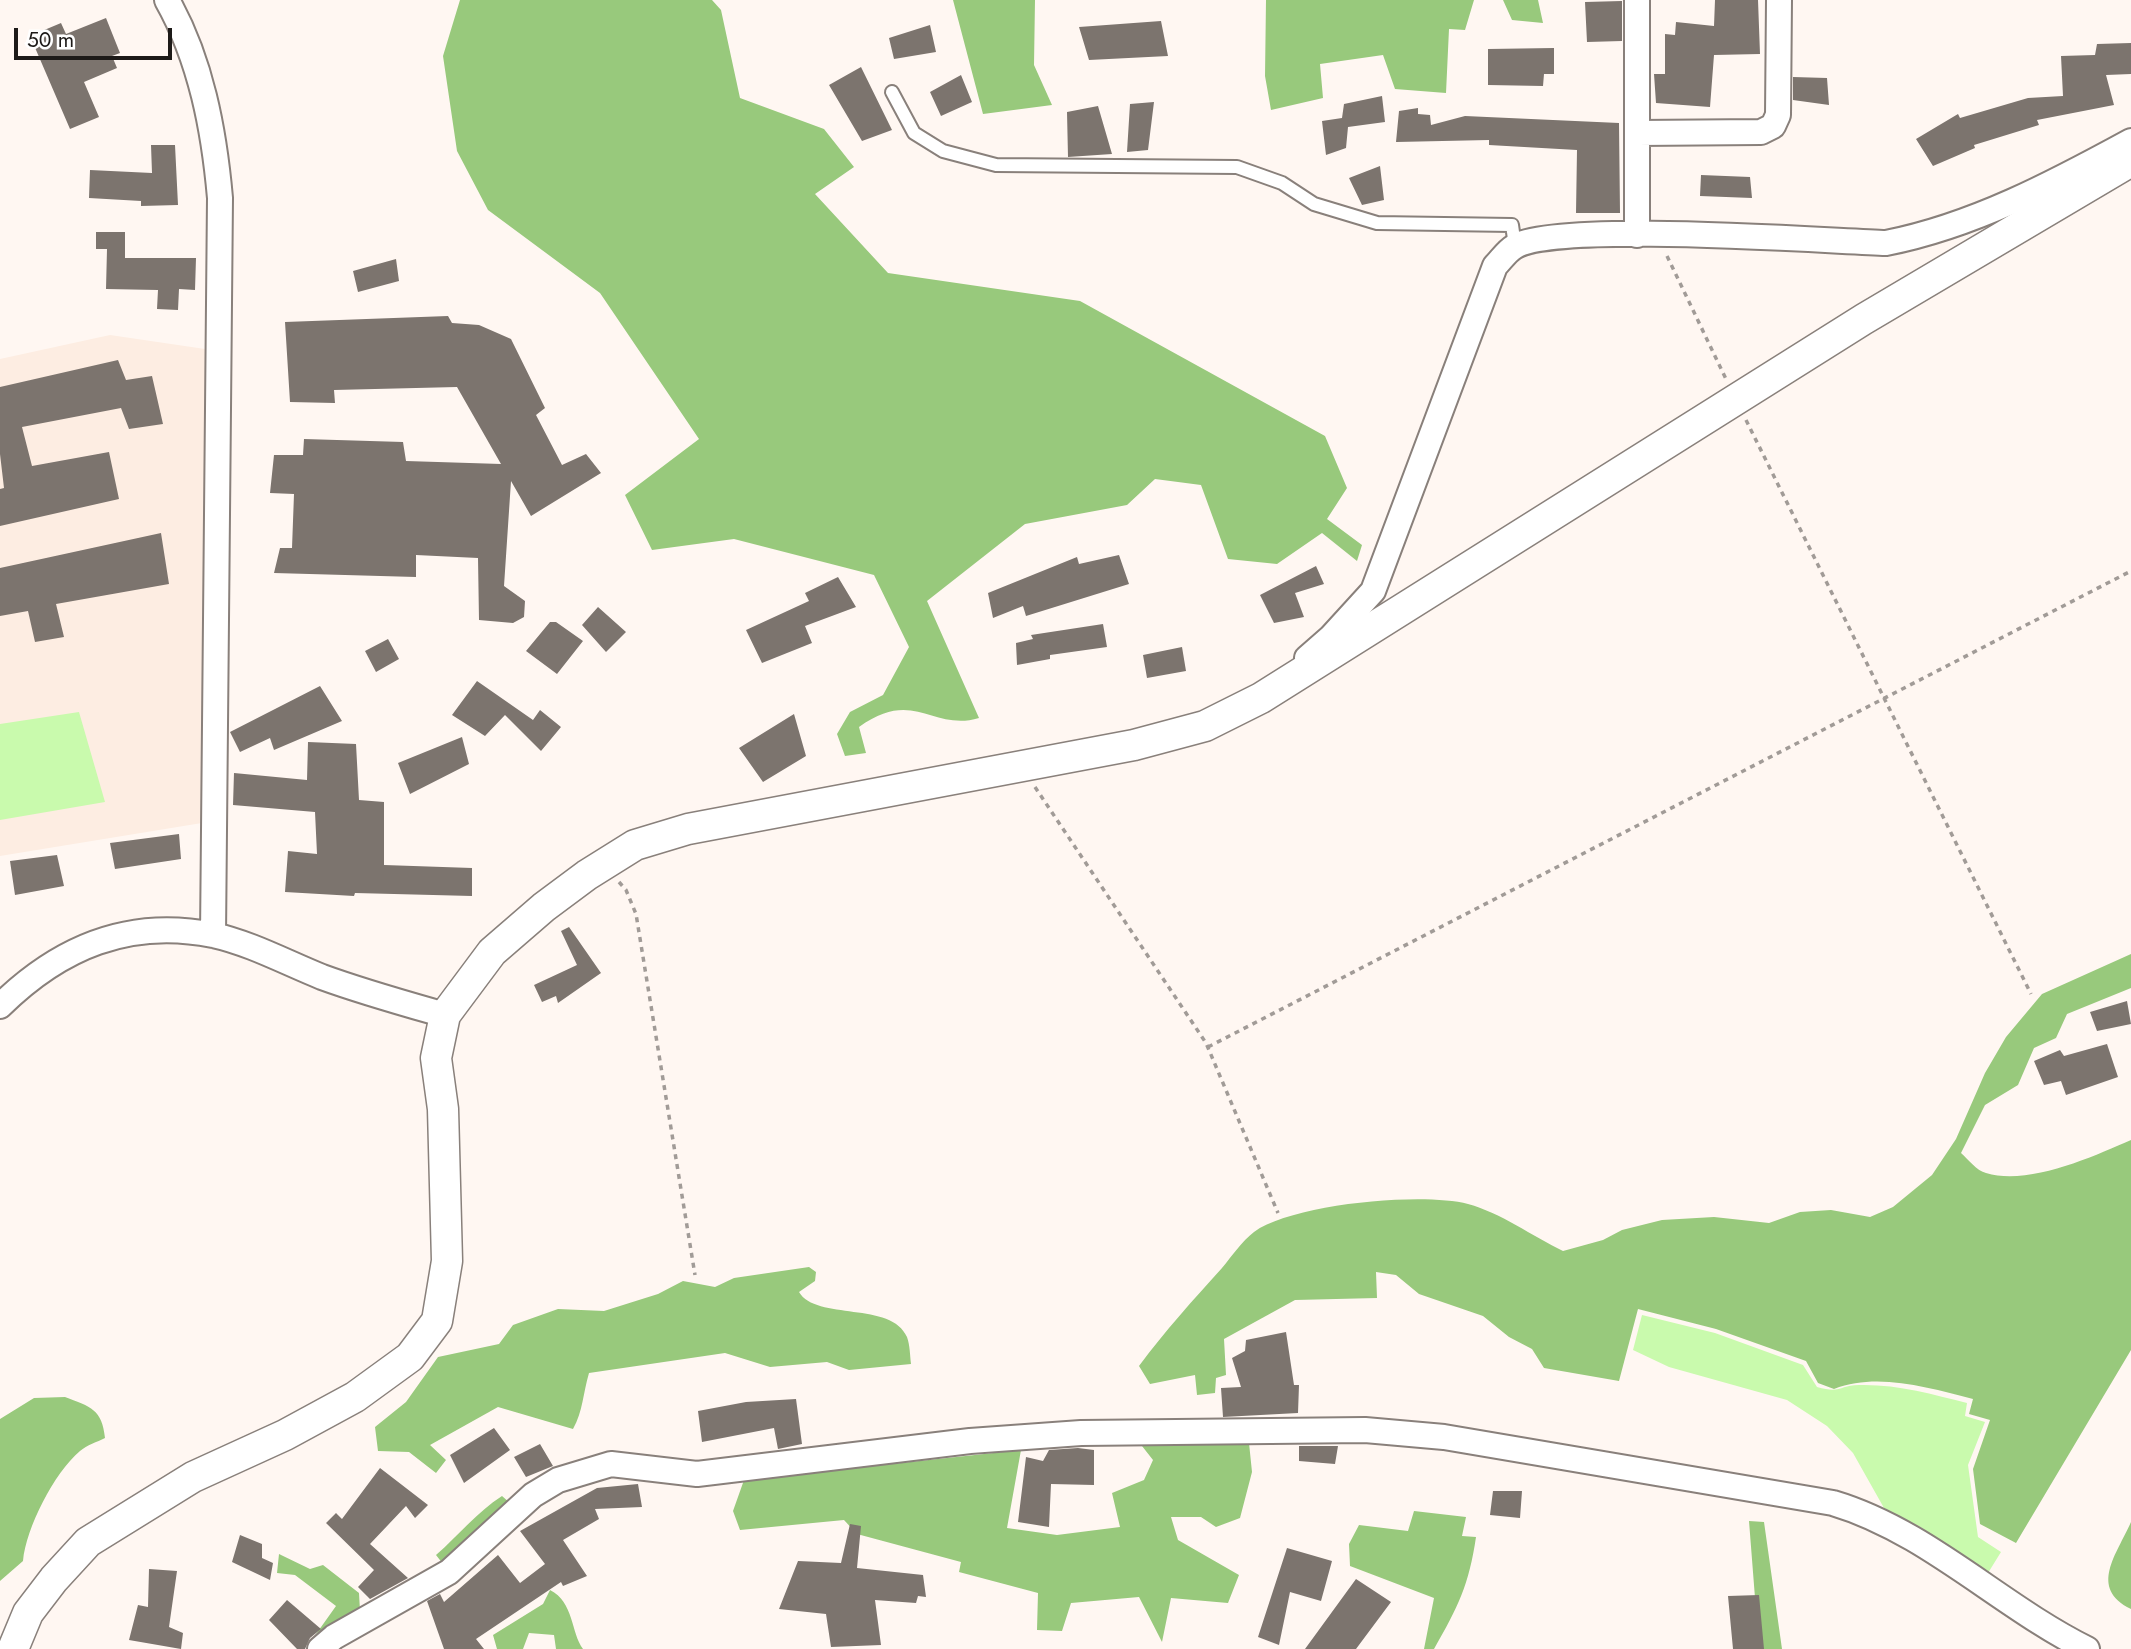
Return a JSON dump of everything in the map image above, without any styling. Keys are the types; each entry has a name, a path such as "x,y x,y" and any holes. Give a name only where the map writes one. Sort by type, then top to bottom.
{"street":[{"path":"167,0 198,70 215,147 220,198 213,935"},
{"path":"1637,0 1638,133 1647,235"},
{"path":"1638,133 1761,132 1773,127 1778,115 1779,0"},
{"path":"1261,698 1331,637 1373,591 1495,266 1515,246 1552,237 1647,235 1886,243 1929,235 2015,199 2131,141"},
{"path":"13,1649 28,1613 54,1578 88,1542 193,1477 285,1435 355,1397 410,1357 437,1321 447,1261 443,1109 436,1058 445,1015 492,953 544,907 604,864 635,845 688,829 1134,745 1205,726 1261,698 1875,313 2131,161"},
{"path":"0,1006 73,951 102,939 133,932 165,930 213,935 358,990 445,1015"},
{"path":"320,1649 334,1637 449,1572 533,1495 558,1480 611,1464 697,1474 971,1441 1067,1434 1352,1430 1444,1437 1843,1506 1863,1512 1900,1531 2087,1649"}],"lane":[{"path":"892,92 914,133 943,151 996,165 1237,167 1282,183 1314,204 1377,223 1512,225 1515,246"}],"path":[{"path":"1647,235 1736,400 2031,994"},
{"path":"1208,1046 2131,571"},
{"path":"1020,765 1208,1046 1278,1213"},
{"path":"604,864 626,890 636,914 695,1275"}],"shaded area":[{"path":"110,335 205,349 208,822 0,856 0,359"}],"green space":[{"path":"460,0 712,0 721,10 740,98 824,129 854,167 815,194 888,273 1080,301 1325,436 1347,488 1327,519 1362,545 1357,561 1322,533 1277,564 1228,559 1201,485 1155,479 1127,505 1025,524 927,601 979,718 949,720 909,710 894,711 878,716 859,727 866,753 845,756 837,734 850,712 883,695 909,647 874,575 734,539 652,550 625,495 699,439 600,293 488,210 457,151 443,56"},
{"path":"953,0 1035,0 1034,65 1052,105 983,114"},
{"path":"1266,0 1474,0 1465,30 1449,29 1446,93 1395,89 1383,55 1320,64 1323,98 1271,110 1265,76"},
{"path":"1503,0 1538,0 1543,23 1512,20"},
{"path":"79,712 105,802 0,820 0,724"},
{"path":"2131,954 2131,988 2067,1014 2056,1038 2034,1048 2018,1085 1985,1105 1961,1153 1983,1172 2021,1176 2060,1168 2131,1140 2131,1350 2016,1543 1980,1524 1973,1469 1990,1420 1969,1414 1973,1399 1886,1382 1851,1384 1834,1389 1818,1383 1806,1361 1716,1329 1638,1309 1619,1381 1544,1368 1532,1349 1509,1337 1483,1316 1419,1294 1396,1275 1376,1272 1377,1298 1295,1300 1224,1339 1226,1375 1216,1378 1215,1393 1197,1395 1195,1375 1150,1384 1139,1366 1254,1232 1272,1222 1326,1208 1420,1199 1468,1204 1504,1219 1563,1251 1603,1240 1622,1230 1662,1220 1714,1217 1769,1223 1800,1212 1831,1210 1870,1217 1893,1207 1932,1175 1956,1139 1985,1073 2006,1037 2042,994"},
{"path":"809,1267 816,1272 815,1281 799,1292 808,1301 886,1319 899,1326 907,1337 911,1364 849,1370 827,1362 770,1367 725,1353 589,1373 581,1409 573,1429 498,1407 430,1445 446,1460 436,1473 409,1452 378,1451 375,1427 406,1402 438,1357 499,1344 513,1325 558,1309 604,1311 658,1294 683,1281 715,1287 734,1278"},
{"path":"1642,1315 1715,1333 1803,1365 1817,1387 1831,1390 1853,1385 1887,1386 1967,1403 1965,1416 1985,1422 1968,1465 1978,1537 2001,1552 1988,1573 1922,1528 1884,1508 1853,1453 1827,1426 1787,1400 1669,1367 1633,1350"},
{"path":"65,1397 94,1410 101,1421 105,1438 80,1451 61,1473 35,1517 23,1561 0,1581 0,1419 34,1398"},
{"path":"1249,1443 1252,1472 1240,1518 1216,1527 1201,1517 1171,1517 1178,1540 1239,1575 1228,1603 1171,1598 1162,1642 1139,1597 1071,1603 1062,1631 1037,1630 1038,1593 959,1572 961,1562 857,1534 844,1520 740,1530 733,1511 744,1480 1021,1450 1007,1528 1057,1535 1120,1527 1112,1493 1144,1480 1153,1460 1142,1446"},
{"path":"502,1496 510,1503 443,1564 436,1555 476,1516"},
{"path":"1414,1511 1466,1517 1462,1536 1476,1537 1470,1569 1461,1595 1434,1649 1424,1649 1434,1598 1350,1566 1349,1544 1359,1525 1408,1531"},
{"path":"1749,1521 1764,1522 1782,1649 1759,1649"},
{"path":"2131,1522 2131,1609 2118,1601 2108,1581 2114,1558"},
{"path":"279,1554 310,1569 323,1565 359,1593 360,1611 309,1644 336,1606 295,1575 277,1573"},
{"path":"550,1590 564,1602 583,1649 556,1649 554,1635 529,1633 523,1649 497,1649 493,1635 543,1604"}],"building":[{"path":"1715,0 1758,0 1760,54 1714,55 1710,107 1656,103 1654,74 1665,74 1665,34 1675,35 1676,22 1714,26"},
{"path":"1622,1 1622,41 1587,42 1585,2"},
{"path":"106,18 120,53 112,56 117,68 84,82 99,117 70,129 30,36 61,23 66,34"},
{"path":"1161,21 1168,56 1089,60 1079,27"},
{"path":"930,25 936,52 894,59 889,38"},
{"path":"2131,43 2131,74 2106,75 2114,105 2037,120 2039,125 1974,145 1975,148 1933,166 1916,139 1958,114 1960,118 2028,98 2063,96 2061,56 2095,55 2097,44"},
{"path":"1554,48 1554,74 1544,74 1543,86 1488,85 1488,49"},
{"path":"861,67 892,130 862,141 829,85"},
{"path":"961,75 972,102 941,116 930,92"},
{"path":"1793,77 1827,78 1829,105 1793,100"},
{"path":"1382,96 1385,122 1348,127 1346,148 1326,155 1322,121 1342,118 1344,104"},
{"path":"1154,102 1148,150 1127,152 1130,104"},
{"path":"1098,106 1112,154 1068,157 1067,112"},
{"path":"1418,108 1418,114 1430,115 1431,125 1465,116 1619,123 1620,213 1576,213 1577,150 1489,145 1489,140 1396,142 1399,111"},
{"path":"151,145 175,145 178,205 141,206 141,201 89,198 90,170 152,173"},
{"path":"1380,166 1384,200 1362,205 1349,178"},
{"path":"1701,175 1750,177 1752,198 1700,196"},
{"path":"96,232 125,232 125,258 196,258 195,290 179,289 178,310 157,309 158,290 106,289 107,249 96,249"},
{"path":"396,259 399,281 358,292 353,271"},
{"path":"448,316 452,323 479,325 511,339 545,408 536,415 562,465 586,454 601,473 531,516 511,481 504,586 525,601 524,617 513,623 479,620 478,558 416,555 416,577 274,573 280,548 292,548 294,494 270,493 274,455 303,455 304,439 403,442 406,461 501,464 457,387 334,390 335,403 290,402 285,322"},
{"path":"118,360 126,380 152,376 163,424 129,429 121,408 22,427 32,466 109,452 119,499 0,526 0,489 4,488 0,454 0,387"},
{"path":"161,533 169,584 56,604 64,637 35,642 28,611 0,616 0,568"},
{"path":"1119,555 1129,584 1026,616 1023,606 993,618 988,593 1077,557 1079,564"},
{"path":"1316,566 1324,584 1295,593 1304,617 1274,623 1260,595"},
{"path":"838,577 856,607 805,626 812,643 762,663 746,630 809,601 805,593"},
{"path":"598,607 626,632 606,652 582,625"},
{"path":"550,622 556,622 583,641 557,674 526,651"},
{"path":"1103,624 1107,647 1050,655 1050,659 1017,665 1016,643 1033,639 1031,635"},
{"path":"388,639 399,659 376,672 365,651"},
{"path":"1182,647 1186,671 1147,678 1143,655"},
{"path":"477,681 533,720 540,710 561,727 541,751 505,715 485,736 452,715"},
{"path":"320,686 342,721 274,750 270,738 240,752 230,732"},
{"path":"794,714 806,756 763,782 739,748"},
{"path":"462,737 469,764 410,794 398,763"},
{"path":"308,742 356,744 359,800 384,802 384,865 472,868 472,896 355,893 354,896 285,892 288,851 317,854 315,812 233,805 234,773 307,780"},
{"path":"179,834 181,859 115,869 110,843"},
{"path":"57,855 64,886 15,895 10,861"},
{"path":"569,927 601,973 558,1003 556,996 542,1002 534,985 577,965 561,931"},
{"path":"2127,1001 2131,1024 2097,1031 2090,1012"},
{"path":"2107,1044 2118,1077 2066,1095 2061,1081 2044,1085 2034,1061 2060,1050 2064,1056"},
{"path":"1286,1332 1294,1385 1299,1385 1298,1413 1223,1417 1221,1388 1241,1387 1232,1358 1245,1351 1246,1340"},
{"path":"796,1399 802,1444 778,1449 774,1428 702,1442 698,1411 746,1402"},
{"path":"494,1428 510,1450 464,1483 450,1455"},
{"path":"540,1444 553,1466 526,1477 514,1457"},
{"path":"1299,1446 1338,1446 1335,1464 1299,1461"},
{"path":"1049,1450 1094,1450 1094,1485 1051,1484 1049,1527 1018,1522 1026,1457 1043,1461"},
{"path":"380,1468 428,1505 415,1518 406,1506 370,1544 408,1578 370,1599 358,1587 374,1570 326,1523 336,1513 342,1519"},
{"path":"638,1484 642,1507 595,1509 599,1519 563,1540 587,1576 563,1586 561,1582 476,1639 484,1649 444,1649 427,1601 440,1594 444,1602 498,1555 520,1583 545,1564 520,1531 597,1488"},
{"path":"1493,1491 1522,1491 1520,1518 1490,1515"},
{"path":"850,1524 861,1526 857,1568 923,1575 926,1597 918,1596 916,1603 875,1600 881,1645 831,1647 826,1614 779,1609 798,1561 841,1563"},
{"path":"240,1535 262,1544 262,1558 273,1563 270,1580 232,1562"},
{"path":"1287,1548 1332,1561 1321,1601 1290,1592 1279,1645 1258,1637"},
{"path":"149,1569 177,1571 169,1627 183,1633 181,1649 129,1640 138,1605 148,1607"},
{"path":"1356,1579 1391,1602 1356,1649 1305,1649"},
{"path":"1759,1595 1764,1649 1733,1649 1728,1596"},
{"path":"287,1600 321,1629 310,1638 305,1649 297,1649 269,1620"}]}
